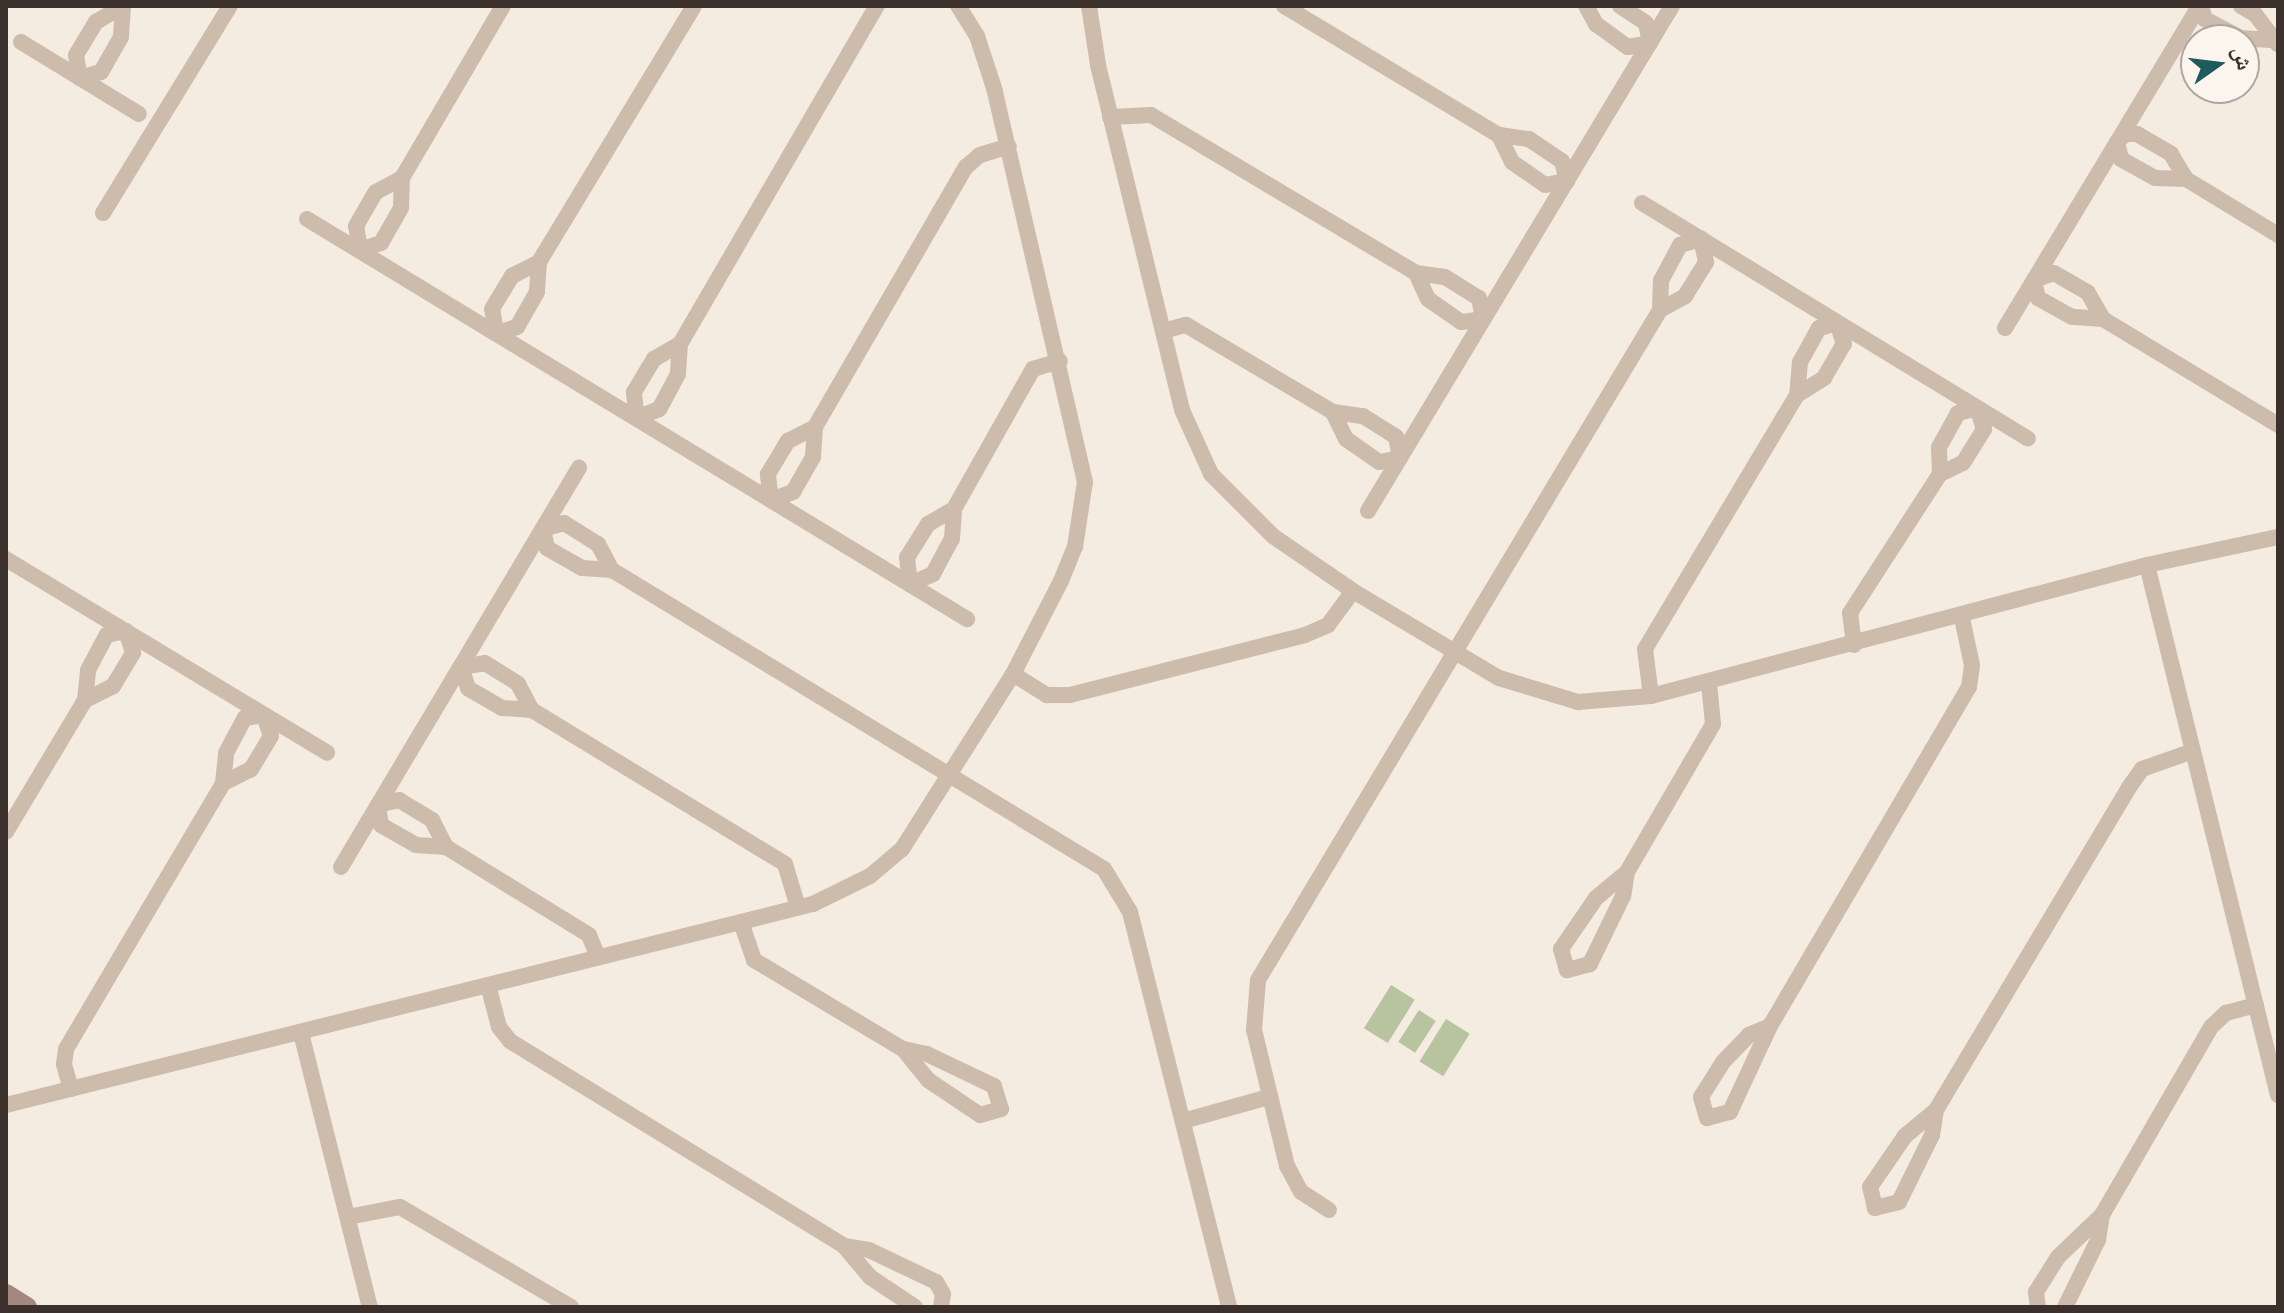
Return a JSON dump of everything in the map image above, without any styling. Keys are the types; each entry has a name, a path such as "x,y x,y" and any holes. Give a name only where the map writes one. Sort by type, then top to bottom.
{"main road":[{"path":"6,1294 27,1307"}],"street":[{"path":"103,213 230,6"},
{"path":"360,250 381,243 401,208 402,178 503,6"},
{"path":"496,333 517,327 537,292 539,262 694,6"},
{"path":"637,418 659,409 678,374 680,344 877,6"},
{"path":"6,1105 798,907 860,882 902,849 1013,674 1061,581 1081,517 1080,446 1009,146 977,36 958,6"},
{"path":"1089,6 1110,117 1182,410 1211,474 1250,517 1353,591 1454,651 1540,695 1578,702 1651,696 1962,618 2147,565 2278,537"},
{"path":"1284,6 1499,135 1529,139 1562,161 1567,181"},
{"path":"1586,6 1596,24 1628,47 1650,43"},
{"path":"1620,6 1646,23 1650,43"},
{"path":"1368,511 1672,6"},
{"path":"2200,6 2205,19 2240,38 2274,42"},
{"path":"2005,328 2200,6"},
{"path":"2241,6 2255,14 2274,42"},
{"path":"80,78 76,55 96,22 123,7"},
{"path":"80,78 101,72 121,37 123,7"},
{"path":"21,42 139,114"},
{"path":"1110,117 1151,115 1416,273 1445,277 1479,298 1483,319"},
{"path":"2117,142 2125,134 2137,134 2171,154 2186,179 2278,235"},
{"path":"1499,135 1512,162 1545,185 1567,181"},
{"path":"2117,142 2121,159 2155,178 2186,179"},
{"path":"771,500 793,492 813,457 815,427 966,167 980,155 1009,146"},
{"path":"360,250 356,226 376,192 402,178"},
{"path":"1642,203 2028,439"},
{"path":"307,219 967,619"},
{"path":"1660,310 1685,296 1706,262 1701,239"},
{"path":"1329,1210 1291,1178 1254,1030 1258,980 1660,310 1661,280 1680,245 1701,239"},
{"path":"496,333 492,309 512,276 539,262"},
{"path":"1416,273 1428,299 1461,322 1483,319"},
{"path":"2034,280 2054,273 2088,293 2103,319"},
{"path":"2034,280 2038,298 2072,317 2103,319 2278,425"},
{"path":"1797,395 1824,378 1844,344 1837,323"},
{"path":"1651,696 1645,649 1797,395 1800,362 1819,328 1837,323"},
{"path":"1163,331 1186,325 1333,412 1363,416 1396,437 1400,458"},
{"path":"637,418 634,392 654,359 680,344"},
{"path":"910,584 933,574 952,539 954,509 1033,369 1060,361"},
{"path":"1854,645 1850,613 1940,474 1963,463 1984,429 1977,408"},
{"path":"1940,474 1939,447 1958,413 1977,408"},
{"path":"1333,412 1346,439 1379,462 1400,458"},
{"path":"771,500 768,474 788,441 815,427"},
{"path":"341,867 579,468"},
{"path":"910,584 907,557 928,524 954,509"},
{"path":"543,529 564,523 598,544 612,570"},
{"path":"543,529 547,548 582,568 612,570 1087,856 1119,888 1130,912 1229,1307"},
{"path":"6,559 327,753"},
{"path":"2147,565 2278,1095"},
{"path":"1013,674 1047,695 1070,695 1305,635 1328,625 1353,591"},
{"path":"1770,1026 1749,1035 1723,1062 1701,1097 1707,1118 1730,1112 1770,1026 1969,687 1972,665 1962,618"},
{"path":"85,700 113,686 133,653 126,631"},
{"path":"6,832 85,700 88,670 107,635 126,631"},
{"path":"461,667 485,663 518,684 532,710"},
{"path":"461,667 468,688 502,708 532,710 785,864 798,907"},
{"path":"1627,872 1623,896 1590,964 1567,970 1561,949 1596,898 1627,872 1713,724 1709,683"},
{"path":"223,783 251,769 271,736 264,715"},
{"path":"71,1089 64,1064 66,1049 223,783 226,753 245,718 264,715"},
{"path":"1936,1110 1932,1135 1899,1202 1875,1208 1870,1187 1905,1136 1936,1110 2130,786 2142,769 2193,751"},
{"path":"378,805 399,800 432,820 446,847"},
{"path":"378,805 381,825 416,845 446,847 589,935 598,957"},
{"path":"741,922 754,960 903,1049 927,1054 994,1086 1001,1109 980,1115 928,1080 903,1049"},
{"path":"488,985 499,1027 510,1041 844,1246 870,1277 915,1307"},
{"path":"2038,1307 2036,1292 2058,1257 2102,1215 2211,1027 2226,1013 2256,1005"},
{"path":"301,1033 370,1307"},
{"path":"1183,1121 1269,1097"},
{"path":"348,1217 400,1207 571,1307"},
{"path":"2065,1307 2098,1240 2102,1215"},
{"path":"844,1246 869,1250 936,1282 943,1294 941,1307"}],"green space":[{"path":"1391,985 1415,1000 1388,1043 1364,1028"},
{"path":"1419,1010 1436,1021 1415,1053 1398,1042"},
{"path":"1446,1019 1470,1034 1443,1076 1420,1061"}]}
